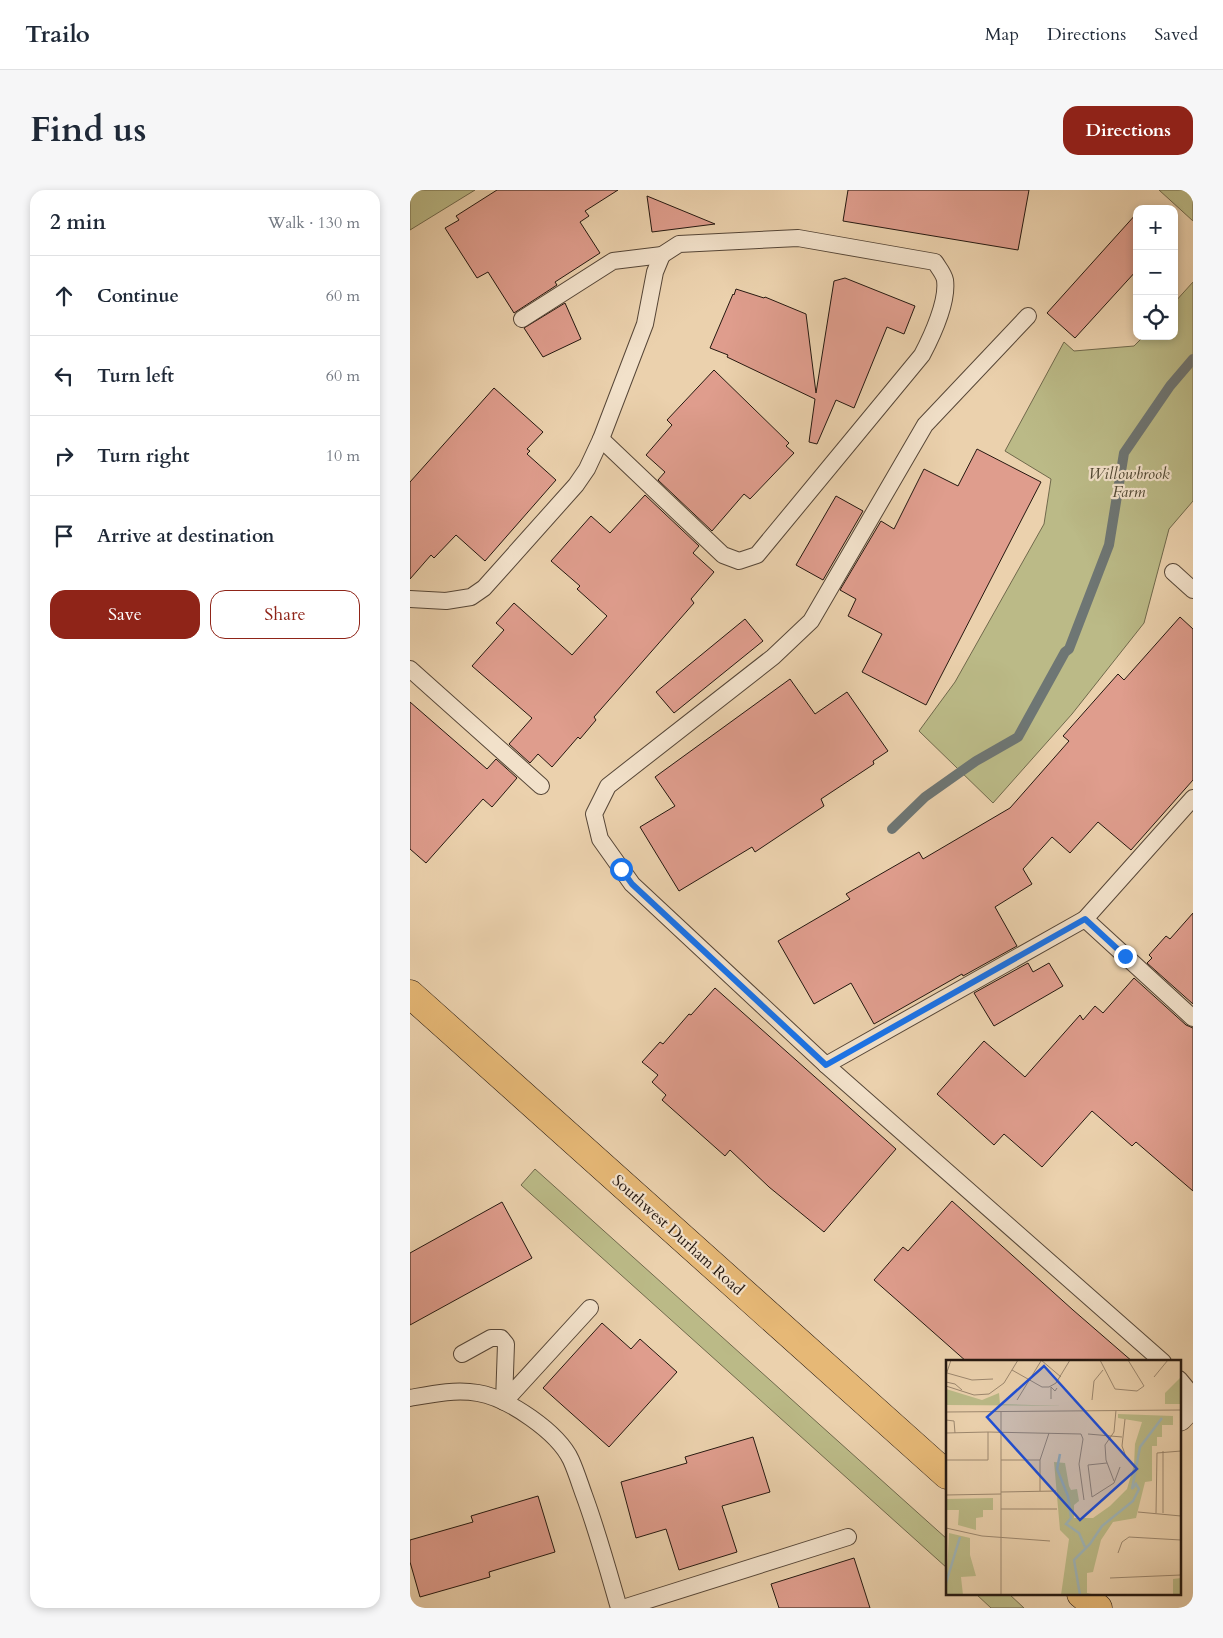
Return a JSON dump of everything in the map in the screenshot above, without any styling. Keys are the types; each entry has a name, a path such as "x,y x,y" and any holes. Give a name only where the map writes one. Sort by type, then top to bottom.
{"main road":[{"name":"Southwest Durham Road","path":"410,994 946,1474"},
{"path":"1084,1596 1098,1608"}],"street":[{"path":"1180,1416 1193,1402"}],"lane":[{"path":"522,319 613,261 662,254 679,244 798,238 935,262 945,278 944,296 933,334 922,355 757,555 739,561 723,555 601,439"},
{"path":"410,599 446,601 471,597 484,588 576,485 587,469 601,439 645,324 655,272 662,254"},
{"path":"1028,316 925,425 812,621 773,658 608,786 594,814 600,839 632,884 826,1065 1161,1360"},
{"path":"1173,572 1193,590"},
{"path":"410,668 541,786"},
{"path":"826,1065 1085,919 1193,798"},
{"path":"1085,919 1193,1018"},
{"path":"504,1402 590,1308"},
{"path":"462,1354 491,1338 501,1338 506,1344 504,1402"},
{"path":"1180,1380 1193,1396"},
{"path":"410,1398 446,1392 478,1393 518,1408 548,1430 570,1458 602,1547 619,1608"},
{"path":"623,1608 848,1537"}],"green space":[{"path":"410,190 475,190 410,230"},
{"path":"1159,190 1193,190 1193,221 1178,207 1178,205 1175,205"},
{"name":"Willowbrook Farm","path":"1193,282 1193,501 1169,529 1144,623 1072,714 993,803 919,731 955,682 1044,524 1051,479 1005,451 1064,342 1074,351 1134,346 1140,340 1178,340 1178,299"},
{"path":"535,1169 946,1538 946,1567 521,1185"},
{"path":"978,1596 1011,1596 1024,1608 991,1608"}],"building":[{"path":"497,190 618,190 585,211 589,216 580,222 600,253 555,282 557,285 514,313 488,272 477,278 445,228 459,220 456,216"},
{"path":"848,190 1029,190 1018,250 843,221"},
{"path":"647,196 715,224 652,232"},
{"path":"1133,217 1133,274 1075,338 1047,313"},
{"path":"845,278 915,306 904,334 887,327 854,408 836,400 817,444 809,442 815,399 727,357 728,355 710,348 736,289 765,297 806,314 816,393 834,281"},
{"path":"565,303 581,339 543,357 524,328"},
{"path":"714,370 789,443 786,446 794,453 750,499 744,494 712,531 658,480 665,472 646,455 672,425 667,420"},
{"path":"494,388 543,432 527,449 530,451 527,454 556,480 485,561 456,535 434,558 431,555 410,579 410,482"},
{"path":"977,449 1041,482 926,705 862,672 882,634 848,616 856,599 840,590 881,521 894,529 924,469 958,486"},
{"path":"645,495 699,546 693,553 714,572 691,599 694,603 594,717 596,720 580,739 578,737 552,767 538,754 530,763 509,744 532,718 472,666 504,630 496,623 514,603 572,655 607,616 577,589 580,586 551,561 591,516 610,533"},
{"path":"836,496 863,511 823,580 796,565"},
{"path":"1180,617 1193,629 1193,780 1131,850 1098,822 1070,853 1052,837 1023,869 1032,884 995,907 1017,946 963,976 962,974 874,1024 851,983 814,1004 778,941 850,899 846,894 919,852 923,859 1010,808 1069,741 1063,736 1118,674 1124,680"},
{"path":"745,619 763,641 674,713 656,692"},
{"path":"790,679 815,714 847,692 888,751 873,761 874,764 821,799 824,806 755,852 752,847 679,891 640,827 675,806 655,777"},
{"path":"410,702 487,769 496,759 517,778 492,807 483,799 426,863 410,849"},
{"path":"1193,913 1193,1004 1147,963 1152,958 1149,955 1166,936 1170,939"},
{"path":"1028,963 1033,972 1049,963 1063,986 994,1026 974,993"},
{"path":"1134,978 1186,1025 1193,1028 1193,1191 1136,1142 1132,1146 1092,1111 1042,1167 1004,1134 994,1145 937,1094 984,1041 1025,1077 1080,1015 1083,1020 1095,1006 1103,1013"},
{"path":"715,988 896,1149 824,1232 769,1187 730,1150 725,1156 662,1100 666,1095 652,1082 658,1075 642,1062 660,1042 663,1044"},
{"path":"952,1201 1131,1360 965,1360 874,1280 903,1247 908,1251"},
{"path":"502,1202 532,1258 410,1325 410,1253"},
{"path":"602,1323 631,1349 640,1339 677,1372 609,1447 543,1388"},
{"path":"753,1437 770,1492 722,1506 737,1552 679,1570 666,1529 636,1538 621,1482 687,1463 685,1457"},
{"path":"538,1496 555,1552 489,1572 490,1577 420,1597 410,1562 410,1540 473,1522 471,1516"},
{"path":"854,1558 870,1608 779,1608 771,1584"}],"waterway":[{"path":"892,829 925,797 976,761 1018,737 1065,652 1069,649 1109,545 1124,453 1170,386 1193,359"}],"route":[{"path":"621,869 632,884 826,1065 1085,919 1125,956"}]}
